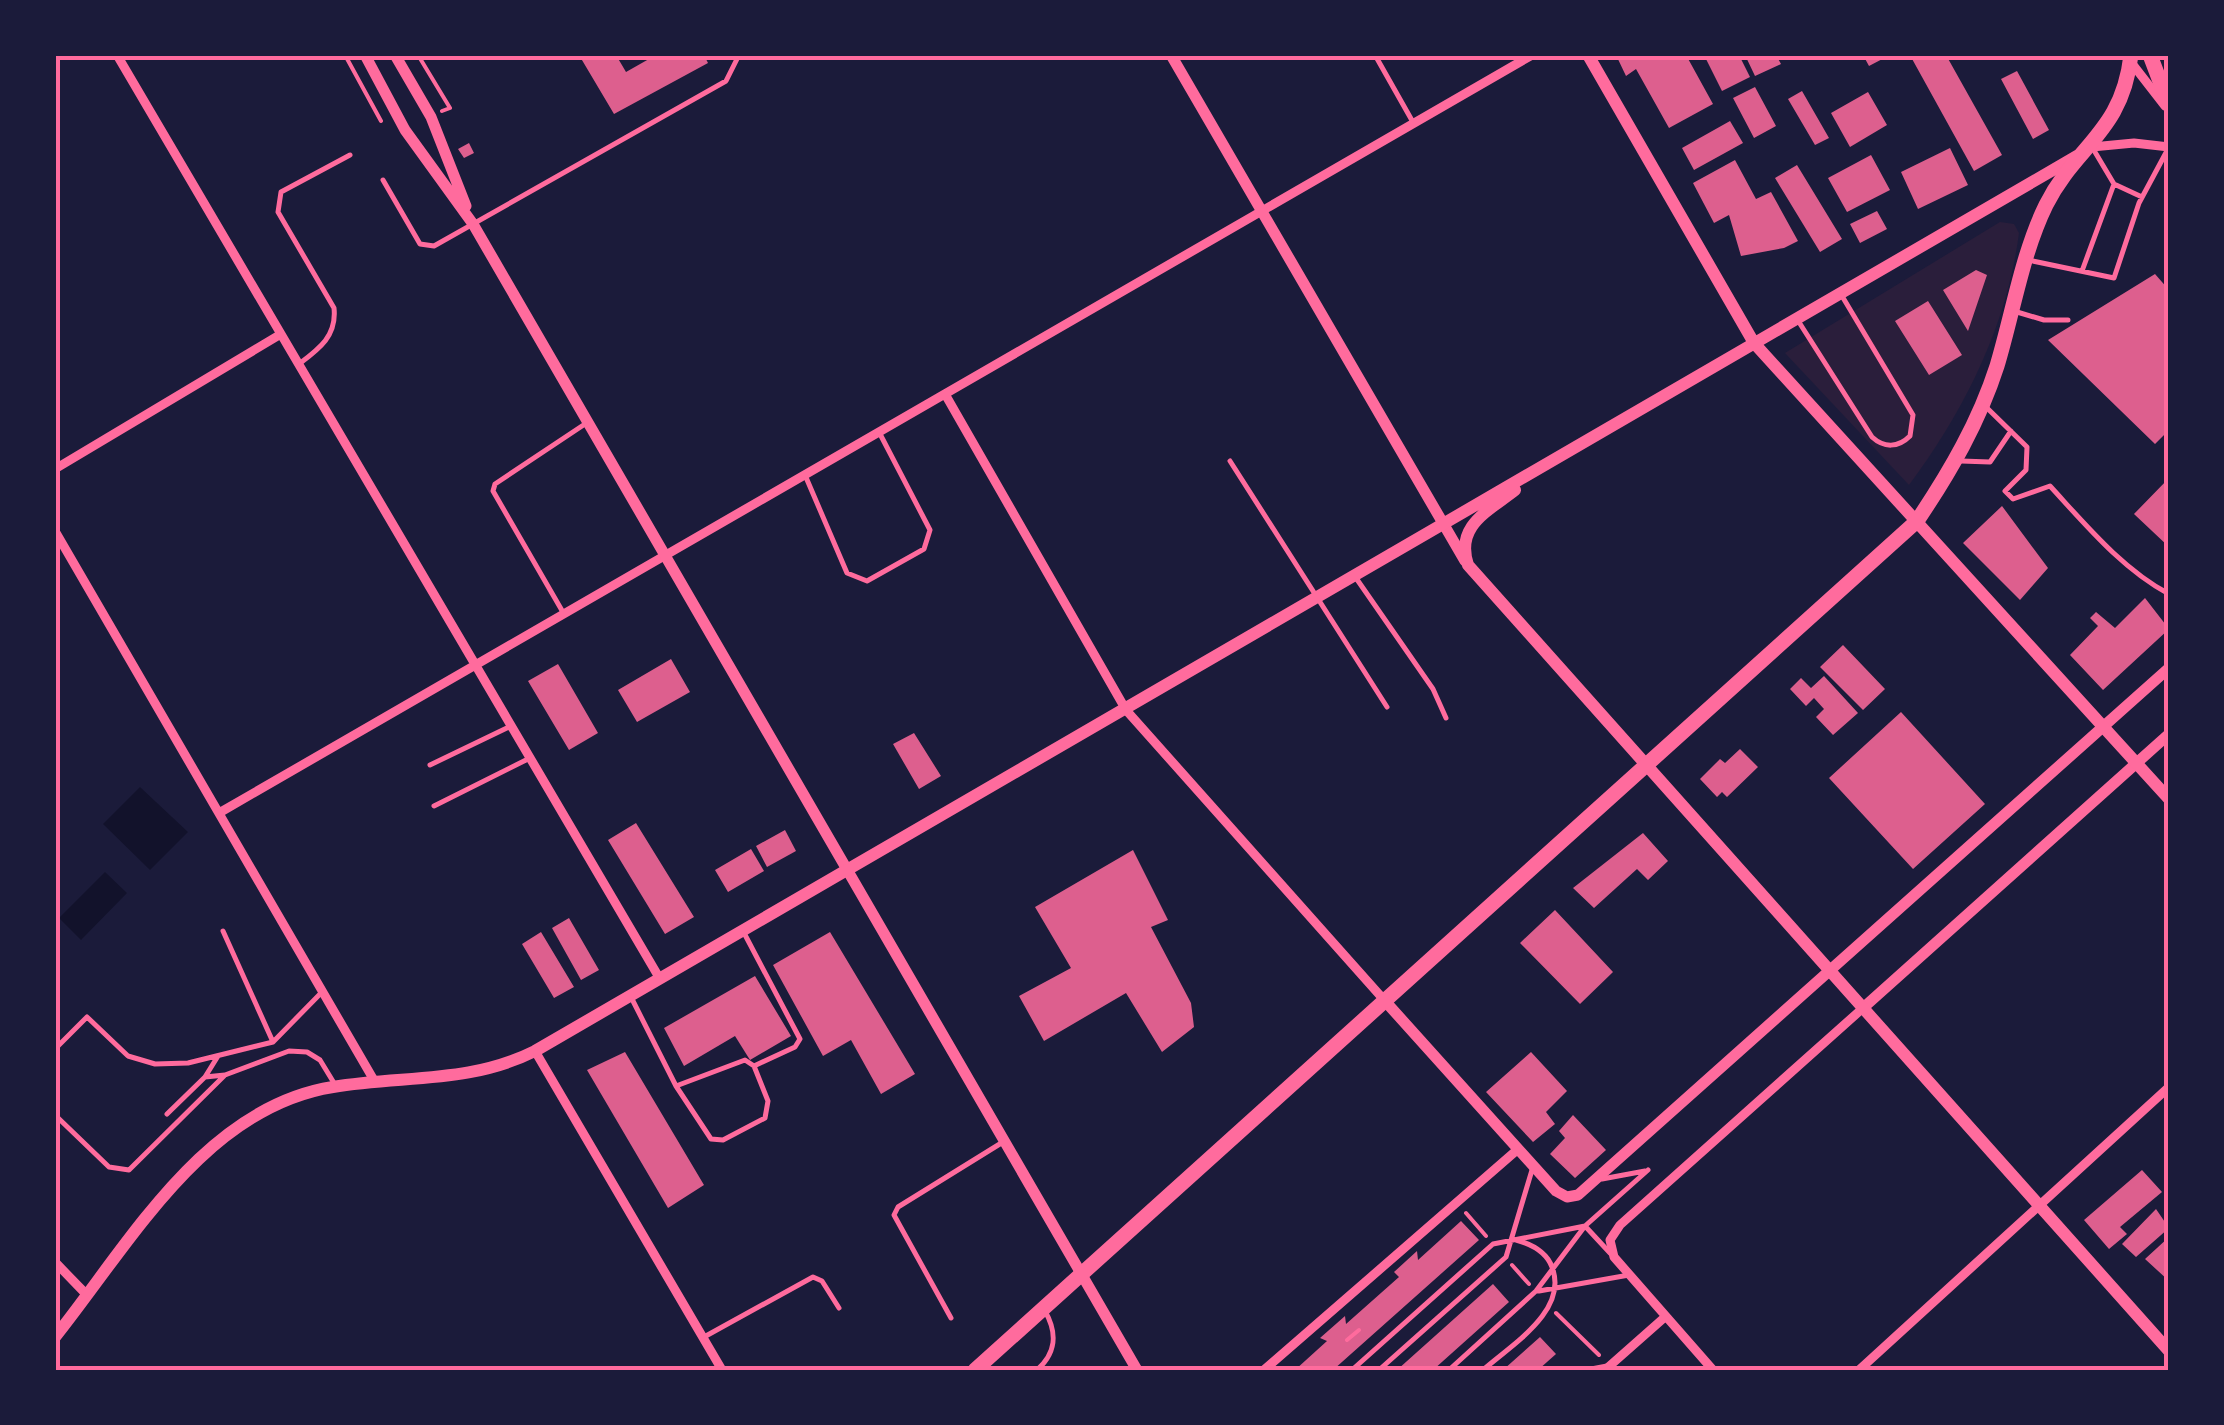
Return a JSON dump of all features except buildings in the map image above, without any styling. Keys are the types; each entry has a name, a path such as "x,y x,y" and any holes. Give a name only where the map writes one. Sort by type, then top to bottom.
{"main road":[{"path":"1588,55 1754,343 2169,799"},
{"path":"2150,55 2169,108"},
{"path":"975,1370 1917,521 1956,460 1984,405 2046,204 2092,147 2120,101 2128,57"},
{"path":"55,1337 85,1294 196,1162 232,1127 280,1101 336,1086 463,1076 491,1070 535,1051 2092,147"},
{"path":"1551,461 1472,524 1463,540 1468,565 2169,1350"},
{"path":"55,1322 85,1294"}],"street":[{"path":"116,55 660,979"},
{"path":"366,55 405,130 473,224 1137,1370"},
{"path":"396,55 431,116 473,224"},
{"path":"1170,55 1468,565"},
{"path":"219,814 1532,55"},
{"path":"2128,57 2169,108"},
{"path":"2092,147 2134,143 2169,147"},
{"path":"55,470 280,334"},
{"path":"944,394 1126,710 1517,1150 1567,1197 1578,1196 1598,1180 2169,668"},
{"path":"55,531 374,1082"},
{"path":"1713,1370 1614,1258 1610,1240 1620,1225 2169,734"},
{"path":"535,1051 722,1370"},
{"path":"1859,1370 2169,1087"},
{"path":"1264,1370 1517,1150"},
{"path":"55,1262 85,1294"},
{"path":"1607,1368 1665,1317"}],"lane":[{"path":"383,180 420,244 434,246 726,81 739,55"},
{"path":"1375,55 1414,124"},
{"path":"2092,147 2114,184 2142,197"},
{"path":"2028,260 2114,278 2142,197 2169,147"},
{"path":"299,364 328,339 336,321 334,308 276,202 281,192 350,154"},
{"path":"2082,272 2114,184"},
{"path":"1797,318 1872,437 1884,445 1905,441 1913,429 1912,415 1840,293"},
{"path":"2013,311 2044,320 2068,320"},
{"path":"1984,405 2027,447 2026,470 2005,492 2013,499 2050,486 2097,536 2152,585 2169,594"},
{"path":"564,614 493,491 496,484 588,422"},
{"path":"1956,460 1990,462 2011,431"},
{"path":"804,475 847,573 857,580 866,581 924,549 930,530 879,432"},
{"path":"1230,461 1387,707"},
{"path":"1354,576 1432,689 1446,718"},
{"path":"430,766 511,726"},
{"path":"434,806 530,758"},
{"path":"676,1086 734,1061 754,1066 795,1047 800,1038 743,930"},
{"path":"223,932 273,1042"},
{"path":"55,1049 88,1017 128,1056 155,1064 188,1063 273,1042 322,992"},
{"path":"630,996 676,1086 711,1140 723,1140 764,1118 768,1101 754,1066"},
{"path":"204,1077 225,1075 289,1051 308,1052 320,1060 336,1086"},
{"path":"168,1114 204,1077 219,1054"},
{"path":"55,1115 108,1166 129,1170 225,1075"},
{"path":"950,1318 894,1216 898,1208 1005,1141"},
{"path":"1380,1370 1506,1258 1533,1167"},
{"path":"1449,1370 1536,1292 1585,1226 1648,1170 1598,1180"},
{"path":"1585,1226 1614,1258"},
{"path":"1352,1370 1493,1244 1585,1226"},
{"path":"1483,1370 1542,1318 1555,1286 1554,1271 1540,1250 1508,1241"},
{"path":"1536,1292 1630,1275"},
{"path":"703,1338 813,1277 822,1281 839,1308"},
{"path":"1037,1370 1052,1356 1054,1345 1052,1323 1043,1308"},
{"path":"1586,1370 1607,1368"}],"path":[{"path":"418,55 450,108 431,116"},
{"path":"1347,1340 1360,1330"}],"shaded area":[{"path":"2000,222 2014,224 2019,233 1993,334 1965,397 1909,485 1785,353"},
{"path":"140,787 188,832 150,870 103,824"},
{"path":"105,872 127,893 81,940 59,918"}]}
